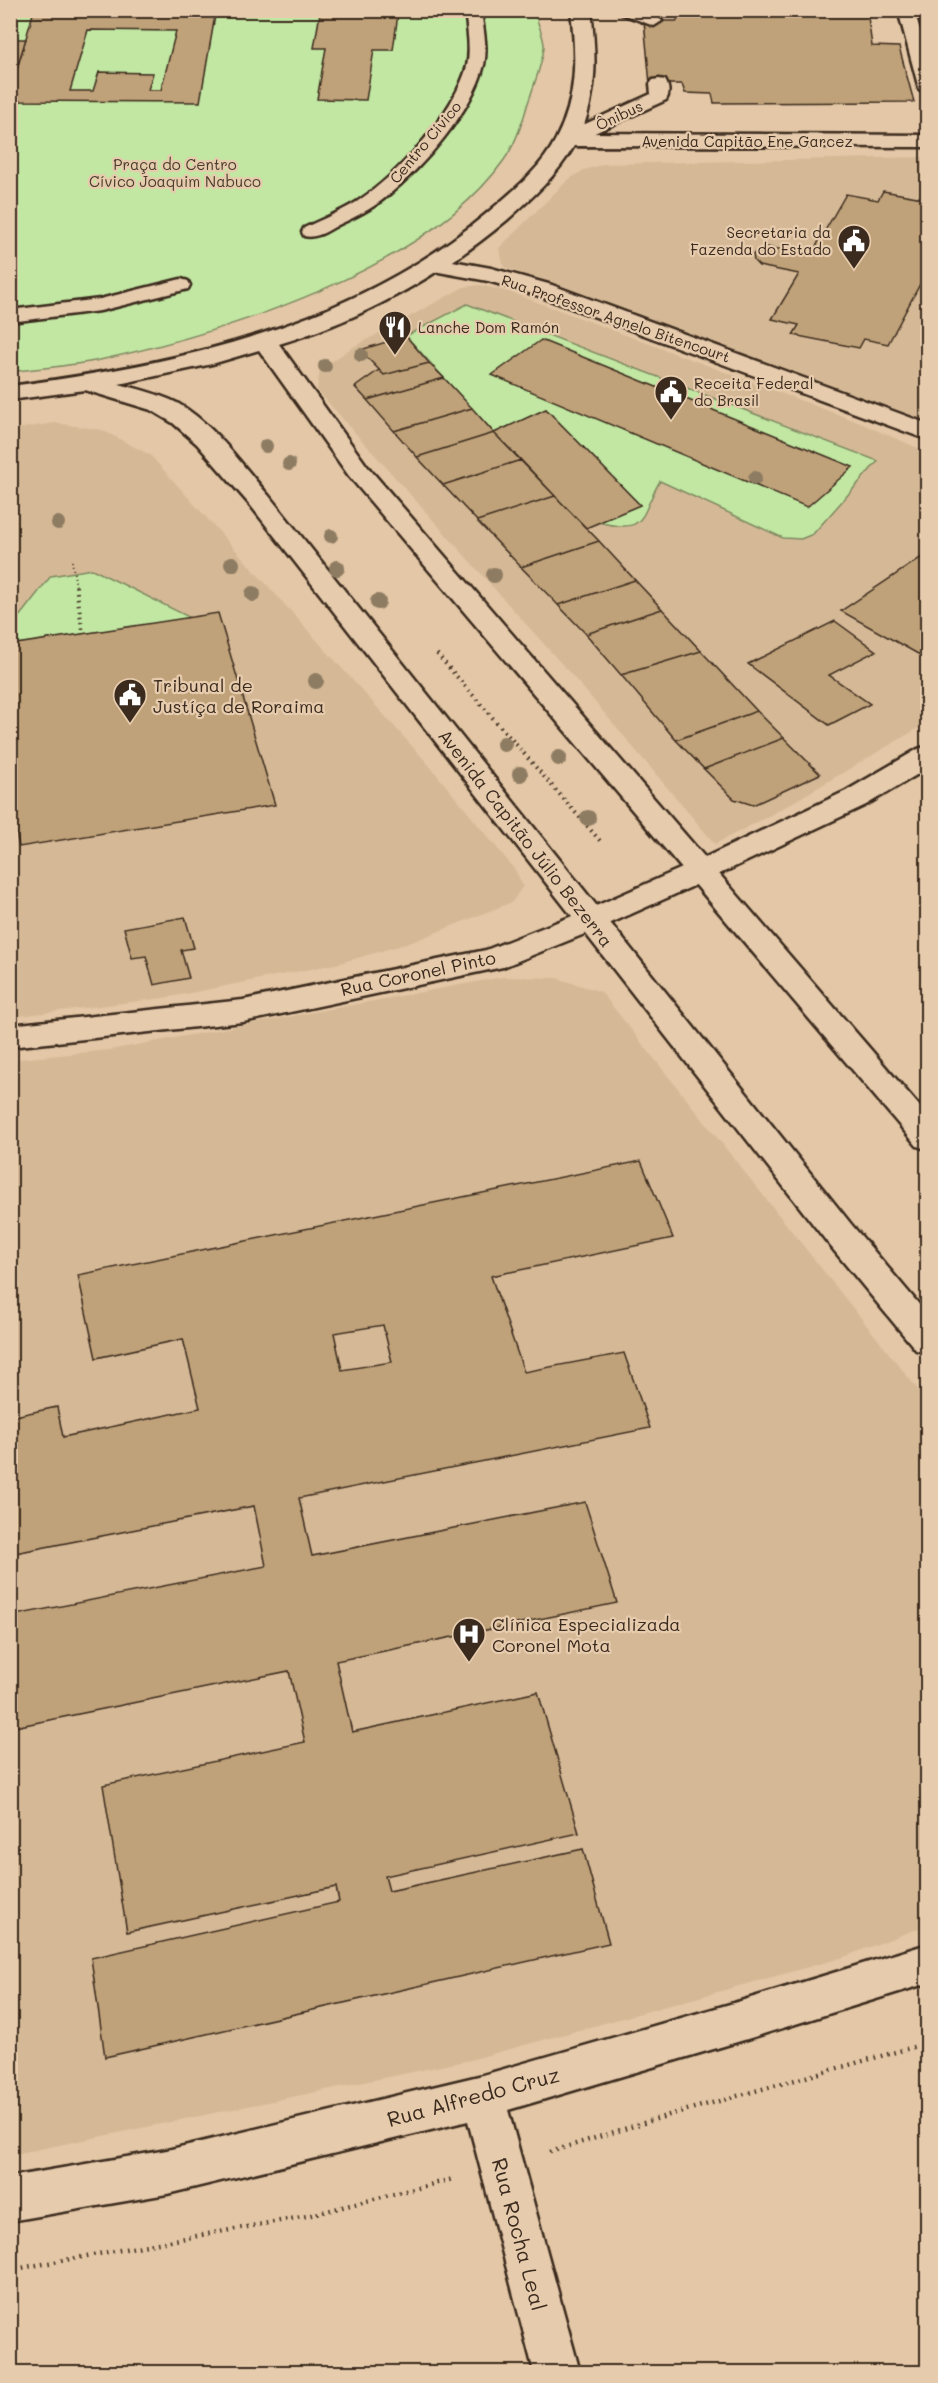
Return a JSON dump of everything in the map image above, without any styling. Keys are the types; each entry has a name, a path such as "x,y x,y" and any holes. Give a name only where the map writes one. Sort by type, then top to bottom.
{"main road":[{"path":"10,393 90,384 191,362 265,340 316,323 360,304 436,265 500,215 548,168 567,139 580,101 586,66 581,10"},
{"name":"Avenida Capitão Ene Garcez","path":"567,139 927,141"},
{"name":"Rua Professor Agnelo Bitencourt","path":"436,265 491,275 544,290 927,433"},
{"path":"265,340 358,471 927,1138"},
{"name":"Avenida Capitão Júlio Bezerra","path":"90,384 140,397 167,408 188,421 260,501 839,1233 927,1340"},
{"name":"Rua Coronel Pinto","path":"10,1036 243,1011 492,959 591,920 699,873 856,798 927,755"},
{"name":"Rua Alfredo Cruz","path":"10,2199 167,2172 483,2096 744,2020 927,1963"},
{"name":"Rua Rocha Leal","path":"483,2096 557,2373"}],"lane":[{"name":"Centro Cívico","path":"311,232 365,204 387,188 404,171 460,102 475,63 473,10"},
{"path":"625,10 654,21"},
{"path":"906,10 927,90"},
{"name":"Ônibus","path":"567,139 660,96 659,84"},
{"path":"10,316 100,305 181,285"}],"path":[{"path":"72,561 83,634"}],"shaded area":[{"path":"927,157 927,424 504,267 499,248 568,180 584,170 605,164"},
{"path":"480,285 513,293 853,420 927,452 927,723 778,811 715,844 584,689 317,390 320,370 350,349 464,287"},
{"path":"55,423 102,430 150,455 428,764 515,870 523,886 512,902 412,942 340,963 170,997 11,1017 11,430"},
{"name":"Clínica Especializada Coronel Mota","path":"503,977 556,978 601,992 927,1401 927,1925 841,1958 470,2060 11,2155 10,1060 110,1050"}],"green space":[{"name":"Praça do Centro Cívico Joaquim Nabuco","path":"10,11 534,11 544,51 520,127 512,148 504,160 470,199 427,233 376,264 321,290 206,332 100,360 11,372"},
{"path":"467,304 878,461 813,534 801,539 783,538 660,481 645,513 634,524 626,526 598,522 640,505 546,409 494,433 406,336"},
{"path":"92,569 191,618 11,645 11,627 51,576"}],"building":[{"path":"34,10 216,10 200,102 10,101","holes":["88,30 176,31 161,90 148,90 153,73 99,72 93,91 70,91"]},
{"path":"867,10 872,46 899,47 914,102 714,103 712,94 685,93 682,84 650,84 644,21 677,21 678,12"},
{"path":"320,13 398,14 393,50 374,50 366,100 317,99 326,48 314,48"},
{"path":"10,39 26,39 18,64 10,64"},
{"name":"Secretaria da Fazenda do Estado","path":"883,191 928,199 928,269 888,344 864,339 859,348 793,335 799,325 772,319 799,274 759,266 754,261 753,255 757,250 767,247 811,255 846,194 878,200"},
{"name":"Lanche Dom Ramón","path":"406,336 429,363 384,375 360,350"},
{"name":"Receita Federal do Brasil","path":"541,340 853,467 807,507 492,375"},
{"path":"429,363 444,378 367,400 355,387 379,370 384,375"},
{"path":"444,378 472,408 394,431 367,400"},
{"path":"472,408 494,433 417,457 394,431"},
{"path":"546,409 640,505 586,528 494,433"},
{"path":"494,433 521,460 443,485 417,457"},
{"path":"521,460 555,496 477,521 443,485"},
{"path":"555,496 599,541 521,567 477,521"},
{"path":"599,541 635,580 558,605 521,567"},
{"path":"928,553 928,658 927,659 841,611"},
{"path":"635,580 662,609 586,634 558,605"},
{"path":"662,609 701,651 621,675 586,634"},
{"name":"Tribunal de Justíça de Roraima","path":"218,613 275,805 19,847 10,803 10,645"},
{"path":"835,621 876,651 829,675 870,704 829,725 748,664"},
{"path":"701,651 757,711 676,740 621,675"},
{"path":"757,711 784,738 704,769 676,740"},
{"path":"784,738 820,774 753,805 734,799 704,769"},
{"path":"185,917 194,948 181,950 189,978 154,985 146,956 132,958 124,928"},
{"path":"641,1161 673,1238 491,1276 524,1372 624,1353 650,1428 299,1498 312,1556 585,1502 617,1603 336,1661 352,1732 538,1692 579,1833 385,1876 389,1891 583,1849 609,1943 105,2057 91,1958 339,1902 336,1887 127,1932 103,1785 305,1742 289,1671 10,1728 10,1616 266,1566 254,1506 10,1554 10,1417 57,1407 63,1437 200,1408 183,1339 96,1358 78,1275","holes":["383,1325 392,1362 342,1370 334,1333"]}],"place":[{"name":"Secretaria da Fazenda do Estado","path":"854,270"},
{"name":"Lanche Dom Ramón","path":"395,356"},
{"name":"Receita Federal do Brasil","path":"671,421"},
{"name":"Tribunal de Justíça de Roraima","path":"130,724"},
{"name":"Clínica Especializada Coronel Mota","path":"469,1663"}]}
